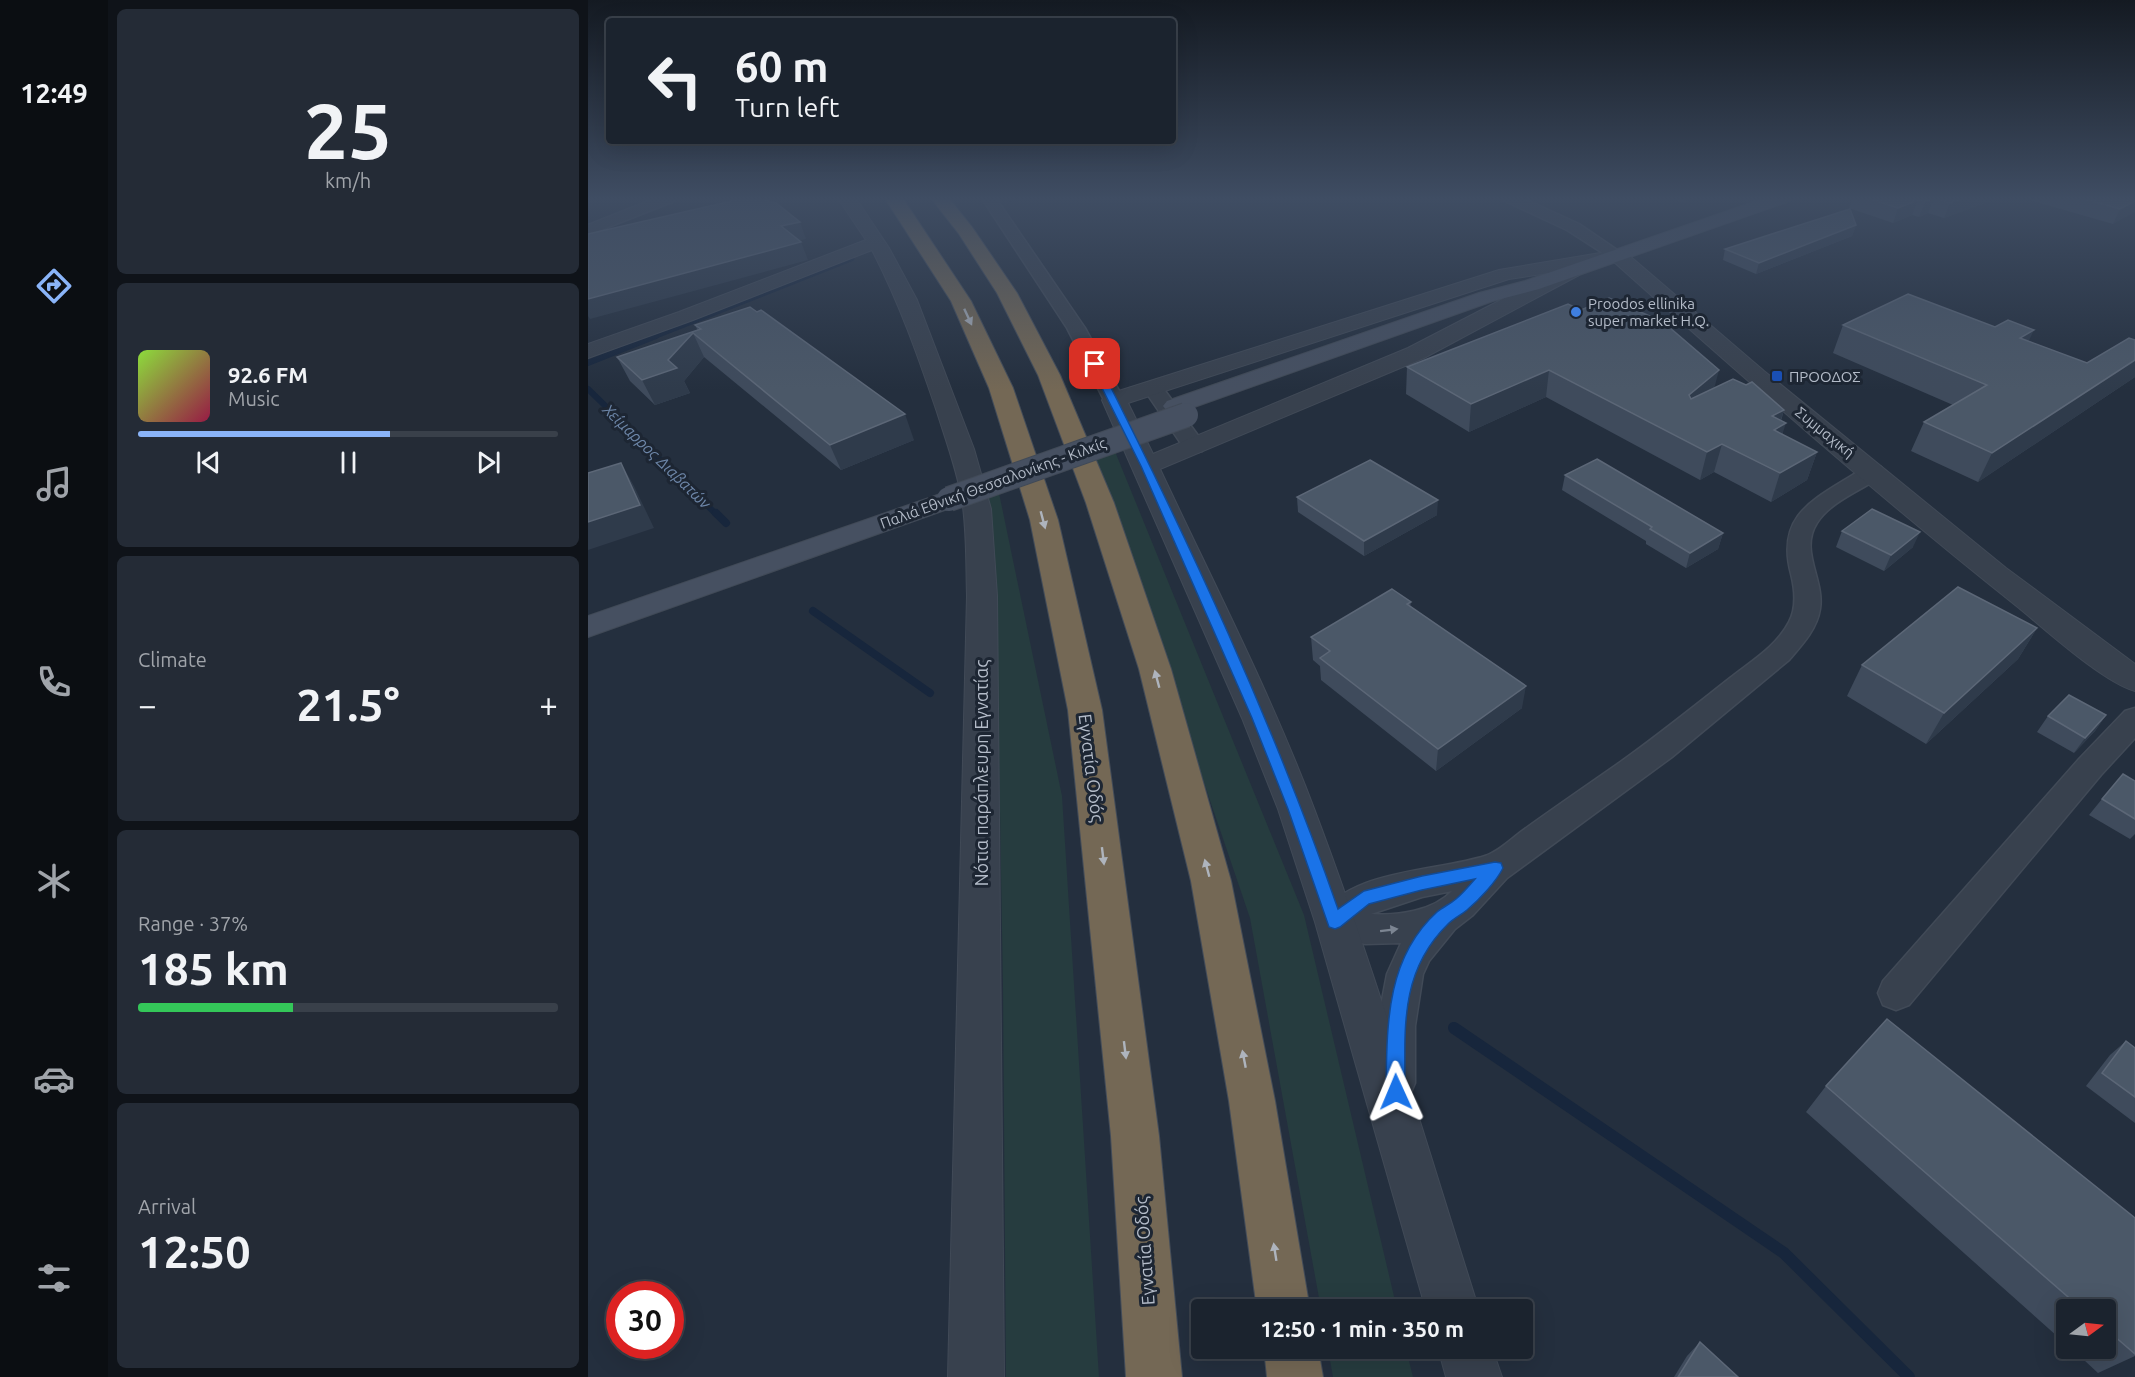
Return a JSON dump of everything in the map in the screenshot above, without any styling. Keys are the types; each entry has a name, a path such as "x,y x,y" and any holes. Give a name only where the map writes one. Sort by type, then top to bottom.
{"highway":[{"name":"Εγνατία Οδός","path":"935,261 961,302 1001,388 1044,520 1086,722 1136,1136 1154,1377"},
{"path":"986,261 1007,293 1049,375 1100,503 1155,669 1211,881 1251,1101 1282,1299"},
{"path":"1293,1359 1295,1377"}],"main road":[{"name":"Παλιά Εθνική Θεσσαλονίκης - Κιλκίς","path":"588,627 945,494 1181,410 1497,302 1532,285 1603,261"},
{"name":"Παλιά Εθνική Θεσσαλονίκης - Κιλκίς","path":"588,612 945,494"}],"street":[{"path":"588,351 827,261"},
{"name":"Νότια παράπλευρη Εγνατίας","path":"887,261 903,289 931,359 972,484 977,509 982,607 976,1377"},
{"path":"1031,261 1076,328 1146,466 1259,718 1296,809 1335,922 1450,1299"},
{"path":"1114,400 1506,274 1585,261"},
{"name":"Συμμαχική","path":"1624,261 1756,376 1996,574 2097,654 2135,680"},
{"path":"1146,466 1416,353 1574,271"},
{"path":"1153,388 1194,446"},
{"path":"1397,1126 1396,1026 1405,974 1416,950 1443,918 1461,905 1495,868 1661,749 1779,653 1796,635 1804,619 1808,602 1806,584 1797,552 1800,532 1808,519 1821,508 1873,472"},
{"path":"1896,993 2090,767 2135,719"},
{"path":"1335,922 1364,898 1495,868"},
{"path":"1335,922 1363,930 1383,931 1443,918"},
{"path":"1468,1359 1474,1377"}],"green space":[{"path":"1114,449 1304,915 1395,1299 1319,1299 1250,918 1093,456"},
{"path":"999,493 1062,796 1099,1377 1006,1377 1003,987 996,577 981,500"},
{"path":"1330,1359 1408,1359 1413,1377 1333,1377"}],"building":[{"path":"588,261 729,261 588,299"},
{"path":"1908,294 1995,327 2008,320 2034,330 2020,338 2087,363 2129,338 2135,340 2135,360 1992,453 1924,422 1987,385 1843,325"},
{"path":"1609,298 1663,322 1719,370 1689,395 1691,399 1733,379 1746,385 1752,382 1784,410 1772,416 1786,423 1774,430 1817,452 1780,473 1722,444 1707,452 1549,370 1471,404 1407,367 1568,304 1581,310"},
{"path":"750,307 757,312 761,310 905,414 830,445 693,333 668,360 677,368 642,380 617,357 701,329 695,325"},
{"path":"1597,459 1723,533 1690,553 1650,529 1652,527 1565,475"},
{"path":"1370,460 1438,500 1364,541 1297,497"},
{"path":"621,463 640,505 588,522 588,473"},
{"path":"1872,509 1920,532 1891,555 1842,531"},
{"path":"1958,587 2037,628 1944,713 1862,665"},
{"path":"1392,589 1411,602 1407,604 1526,686 1438,749 1320,658 1330,651 1311,637"},
{"path":"2069,695 2106,715 2085,738 2048,716"},
{"path":"2123,774 2135,781 2135,819 2102,799"},
{"path":"1887,1019 2135,1218 2135,1354 2116,1338 2116,1299 2070,1299 1826,1086"},
{"path":"2126,1041 2135,1048 2135,1097 2102,1073"},
{"path":"1700,1342 1738,1377 1678,1377"}],"waterway":[{"name":"Χείμαρρος Διαβατών","path":"652,338 846,261"},
{"name":"Χείμαρρος Διαβατών","path":"588,363 656,336"},
{"name":"Χείμαρρος Διαβατών","path":"588,389 717,515"},
{"name":"Χείμαρρος Διαβατών","path":"716,513 726,523"},
{"path":"813,611 930,693"},
{"path":"1454,1028 1784,1253 1909,1377"}],"place":[{"name":"Proodos ellinika super market H.Q.","path":"1576,312"},
{"name":"ΠΡΟΟΔΟΣ","path":"1777,376"}],"route":[{"path":"1095,364 1146,466 1259,718 1296,809 1335,922 1364,898 1395,889 1495,868 1461,905 1443,918 1416,950 1405,974 1396,1026 1396,1092"}]}
